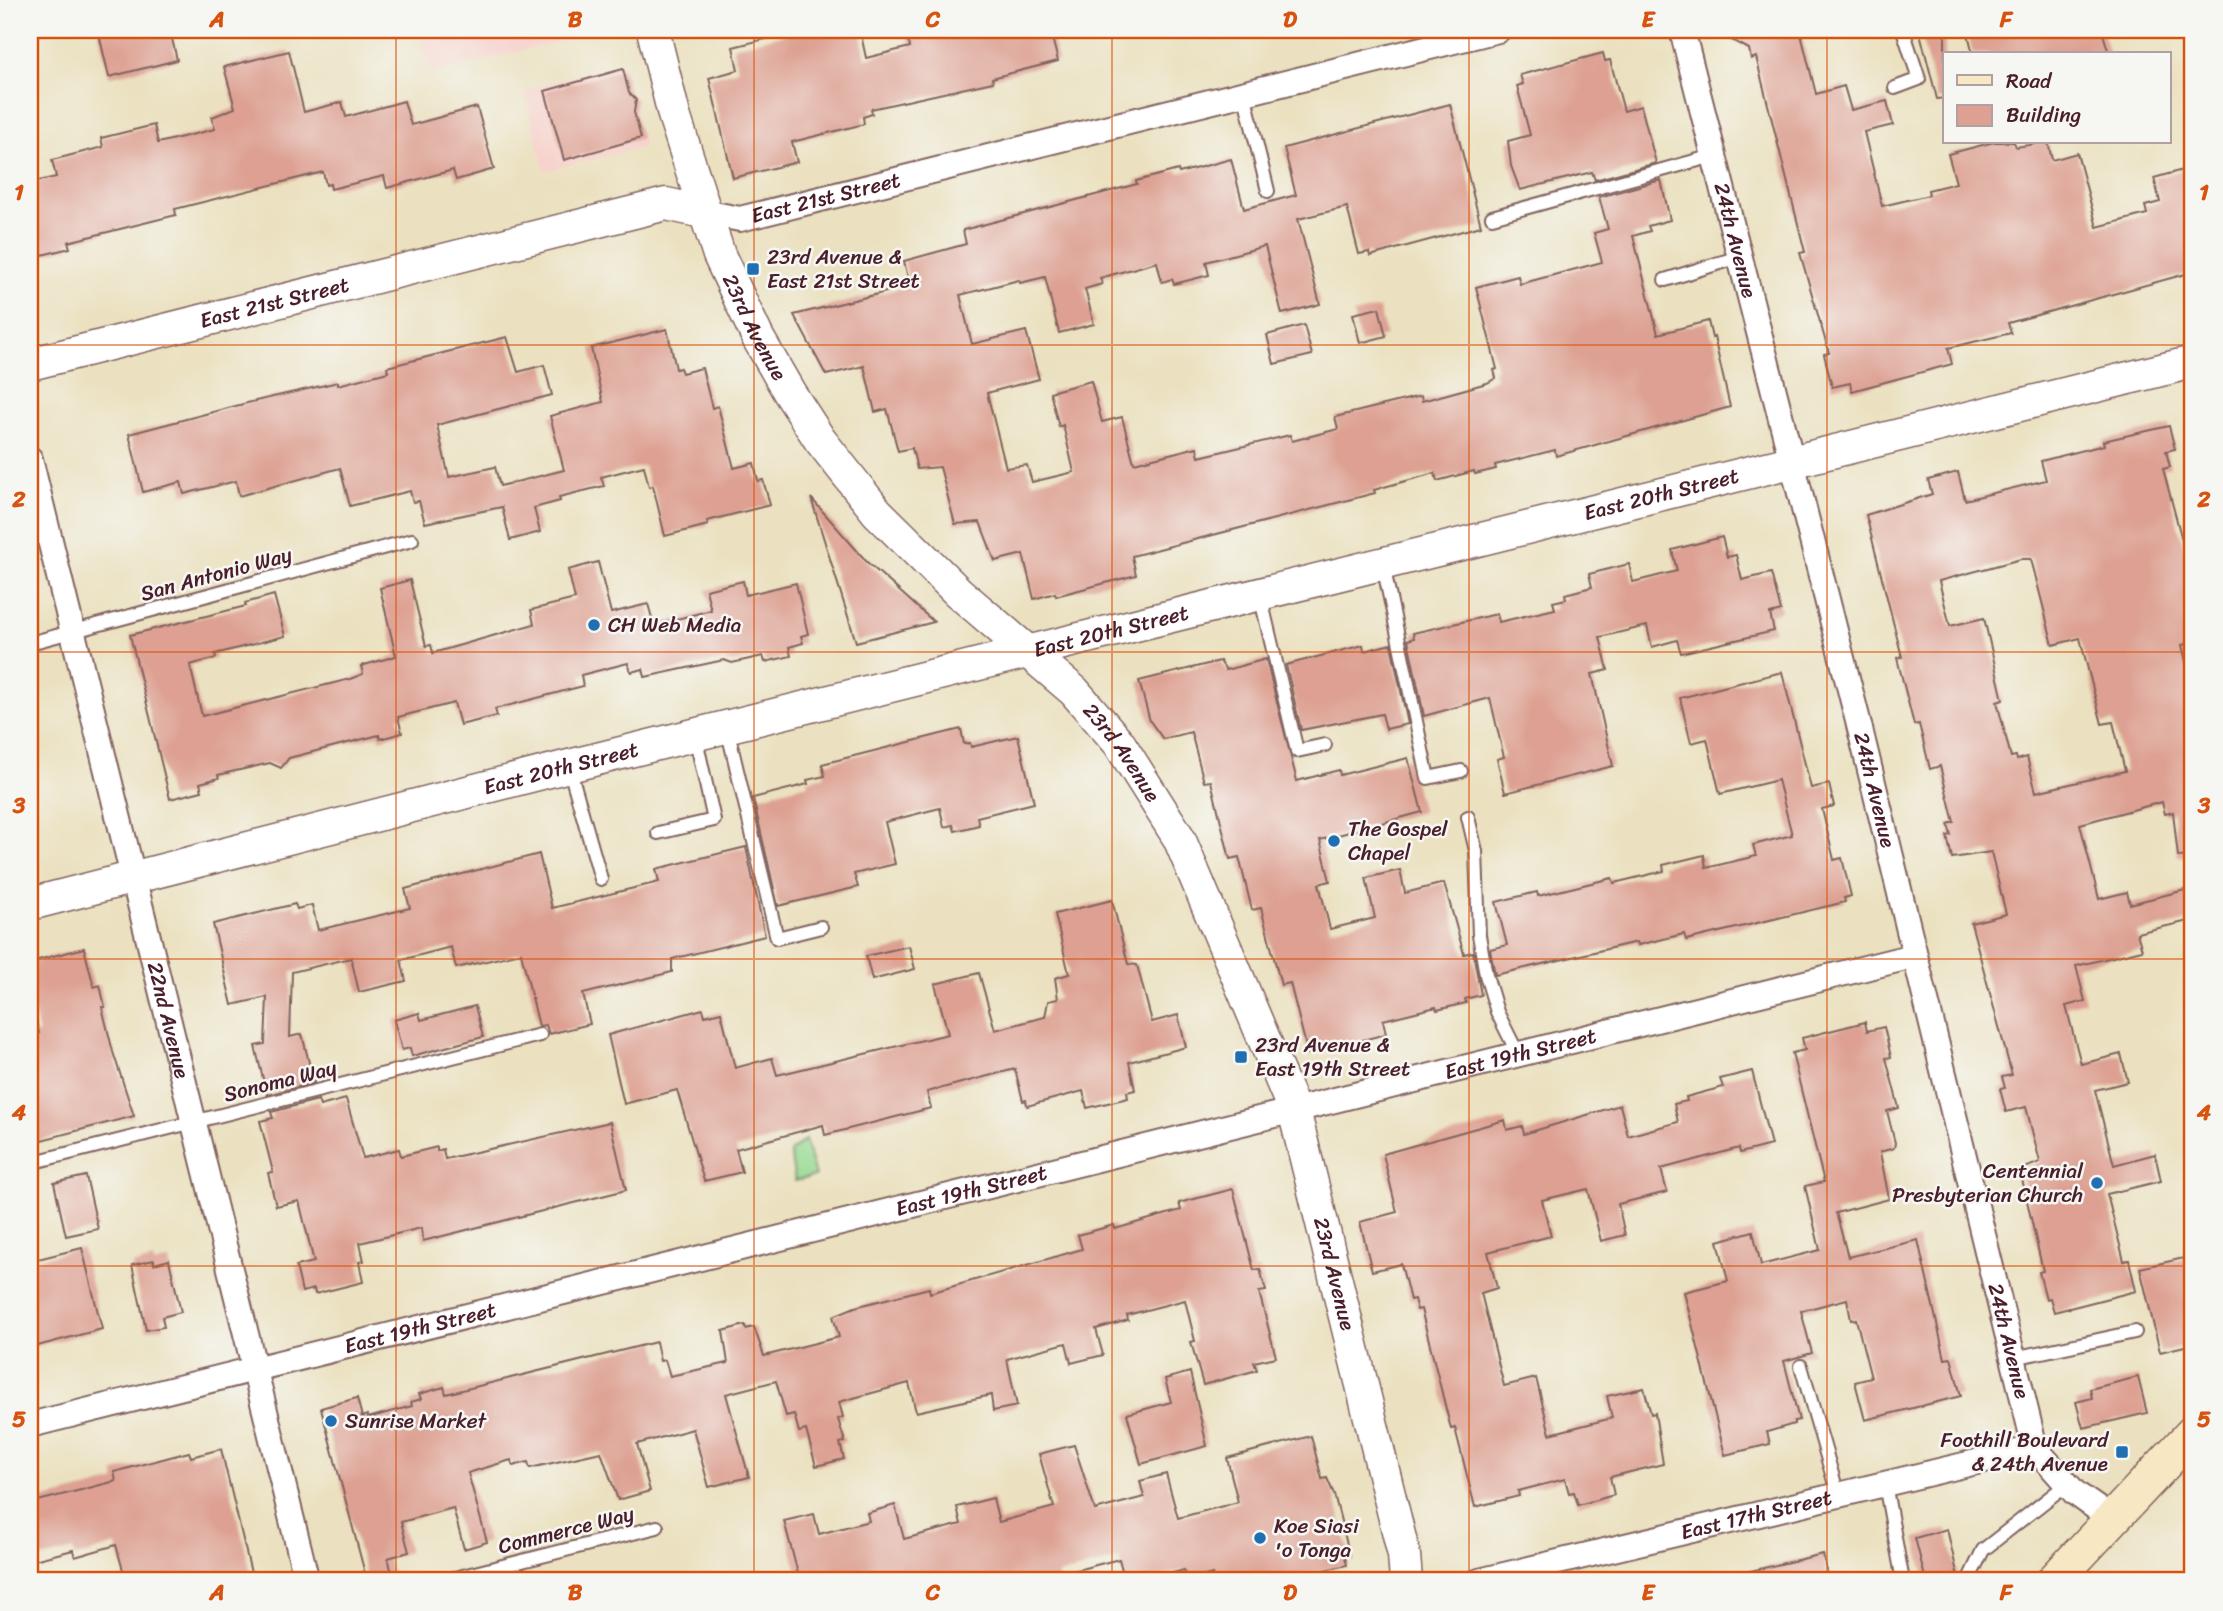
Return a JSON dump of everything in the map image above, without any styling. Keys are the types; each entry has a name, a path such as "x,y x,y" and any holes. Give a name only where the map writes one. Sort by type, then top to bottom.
{"main road":[{"path":"2054,1581 2193,1433"}],"street":[{"name":"23rd Avenue","path":"653,30 703,212 719,255 758,338 820,440 877,512 958,592 1074,691 1119,743 1160,804 1184,849 1294,1110 1404,1555 1406,1581"},
{"name":"East 21st Street","path":"30,364 666,204 740,219 1244,93 1470,33 1498,30"},
{"name":"24th Avenue","path":"1682,30 1858,721 1913,956 1975,1193 2035,1448 2075,1493 2112,1519"},
{"name":"East 20th Street","path":"30,904 569,766 2193,362"},
{"name":"22nd Avenue","path":"30,458 307,1581"},
{"name":"East 19th Street","path":"30,1425 1913,956"},
{"name":"East 17th Street","path":"1479,1581 2035,1448"}],"lane":[{"path":"1895,88 1919,79 1903,30"},
{"path":"1244,93 1268,191"},
{"path":"1492,217 1713,156"},
{"path":"1665,280 1739,257"},
{"name":"San Antonio Way","path":"30,643 412,540"},
{"path":"1383,565 1428,778 1461,771"},
{"path":"1260,595 1297,751 1325,745"},
{"path":"727,727 777,938 821,927"},
{"path":"657,834 714,820 695,735"},
{"path":"569,766 601,879"},
{"path":"1468,817 1476,851 1479,935 1486,975 1497,1012 1518,1054"},
{"name":"Sonoma Way","path":"30,1163 540,1035"},
{"path":"2014,1358 2135,1332"},
{"path":"1801,1366 1838,1495"},
{"path":"1968,1581 1983,1550 2067,1483"},
{"path":"1885,1484 1903,1581"},
{"name":"Commerce Way","path":"443,1581 657,1527"}],"shaded area":[{"path":"418,30 605,30 431,73"},
{"path":"622,65 644,147 544,171 524,90"}],"green space":[{"path":"805,1140 815,1176 795,1181 790,1152"}],"building":[{"path":"98,30 170,30 177,60 109,77"},
{"path":"801,30 860,30 866,58 910,47 905,30 1050,30 1058,61 992,78 993,82 871,109 872,114 863,117 864,124 792,142 797,162 733,178 709,78 738,70 733,47"},
{"path":"1713,30 1800,30 1816,94 1844,86 1851,110 1887,101 1893,125 1864,132 1882,206 1929,195 1928,190 1956,183 1948,154 1986,144 2015,144 2016,147 2048,144 2052,160 2077,153 2097,227 2147,214 2145,206 2160,202 2154,178 2193,167 2193,272 2008,323 2011,333 1948,348 1952,364 1852,391 1850,383 1832,387 1824,354 1829,353 1800,253 1805,252 1756,57 1751,59 1749,49"},
{"path":"1945,30 1943,98 1937,99 1920,33"},
{"path":"1967,30 2102,30 2108,52 1972,52"},
{"path":"289,51 304,112 342,102 346,117 404,101 411,125 477,107 494,169 456,180 453,170 387,188 384,176 331,189 330,184 326,185 323,172 175,209 176,215 68,242 70,248 30,258 30,183 56,177 52,160 103,147 101,138 154,125 158,143 215,129 212,117 235,108 224,67"},
{"path":"1603,53 1605,61 1610,60 1624,111 1641,106 1656,163 1595,180 1592,172 1520,190 1511,166 1508,141 1530,135 1517,86 1523,84 1520,75"},
{"path":"623,69 629,93 636,100 634,112 641,138 564,160 545,91"},
{"path":"1450,104 1481,226 1370,256 1369,252 1359,254 1347,207 1298,219 1320,304 1282,314 1265,246 1206,262 1209,275 1174,284 1172,279 1162,282 1157,262 1100,278 1102,284 1085,289 1094,324 1059,333 1045,277 1020,283 1019,280 960,295 972,344 1026,331 1039,379 987,393 1006,468 1027,465 1032,482 1074,472 1063,425 1059,427 1050,392 1091,381 1102,422 1122,417 1134,463 1197,447 1199,457 1290,435 1292,441 1338,429 1335,417 1421,396 1422,401 1487,383 1496,378 1494,370 1497,369 1476,287 1518,276 1520,284 1602,262 1594,233 1608,229 1599,197 1661,180 1670,220 1648,226 1650,231 1633,236 1658,334 1708,321 1730,407 1556,456 1555,450 1495,465 1496,469 1475,474 1474,471 1437,481 1435,473 1374,490 1375,493 1132,556 1136,575 1056,596 1055,593 1034,599 1023,554 995,561 980,522 955,524 940,467 917,469 912,448 898,451 887,409 875,412 864,366 826,375 794,315 910,286 904,261 966,244 963,230 1137,184 1136,181 1178,170 1179,173 1231,159 1244,209 1296,195 1284,148"},
{"path":"1379,308 1386,336 1360,343 1353,314"},
{"path":"1304,325 1312,355 1274,364 1267,335"},
{"path":"667,329 676,369 680,368 682,373 702,368 712,408 718,406 734,468 754,463 758,481 763,480 770,505 707,521 708,525 665,536 653,486 649,487 644,466 601,477 604,486 559,497 560,501 534,508 540,532 510,540 502,507 425,523 419,501 413,502 410,491 350,506 340,468 239,496 236,481 184,494 181,482 143,492 129,434 247,403 338,382 338,385 388,372 387,367 507,337 518,372 544,365 552,395 437,425 449,477 495,467 500,486 564,470 550,416 603,402 591,348"},
{"path":"2169,426 2175,449 2166,451 2170,467 2163,469 2185,551 2193,549 2193,575 2187,577 2193,601 2193,642 2182,645 2193,691 2193,856 2178,857 2173,812 2165,814 2162,802 2080,824 2099,899 2127,892 2130,904 2193,888 2193,920 2137,933 2142,950 2076,966 2085,1001 2066,1006 2081,1064 2121,1054 2128,1082 2095,1090 2114,1165 2155,1154 2161,1181 2107,1194 2124,1261 2129,1260 2136,1291 2054,1312 2050,1298 2046,1299 2039,1272 2043,1271 2020,1170 2040,1162 2026,1107 2006,1112 2000,1089 2005,1088 2002,1077 2012,1075 1971,923 2006,914 1991,852 1952,858 1947,836 1951,835 1948,824 1954,822 1940,766 1930,769 1919,724 1914,725 1897,658 1902,657 1866,515 1932,494 1928,480 1958,472 1965,500 2046,480 2041,461 2104,445 2103,441","holes":["2021,559 2031,559 2053,645 2080,638 2102,724 2113,722 2125,771 2036,792 2027,757 2017,760 2016,756 2011,757 1997,702 2003,700 1984,618 1950,626 1939,581"]},
{"path":"811,498 867,562 934,622 856,642"},
{"path":"1722,537 1727,557 1736,555 1742,580 1771,573 1781,611 1770,614 1774,631 1681,653 1677,640 1652,647 1647,626 1600,637 1608,670 1592,674 1613,766 1505,793 1497,759 1504,757 1490,698 1424,716 1408,640 1414,638 1413,633 1497,614 1499,622 1555,609 1553,602 1566,599 1565,594 1592,587 1589,574 1629,564 1633,582 1677,571 1672,550"},
{"path":"598,562 611,613 648,604 654,625 711,610 706,590 743,581 746,595 796,583 808,634 801,636 803,643 789,647 791,656 765,662 763,656 732,663 724,660 645,677 643,669 631,672 628,663 581,675 583,686 495,709 497,716 460,725 454,703 398,717 402,733 380,739 379,735 289,758 281,768 270,763 218,775 219,778 200,783 202,791 170,799 130,635 246,606 245,603 274,595 285,636 215,654 216,658 190,665 202,716 350,679 363,674 361,666 396,656 380,588 410,580 426,646 431,645 433,653 534,624 531,610 575,599 568,570"},
{"path":"1391,644 1408,724 1386,729 1382,714 1301,730 1286,665 1363,645 1364,651"},
{"path":"1266,659 1297,781 1339,770 1340,775 1408,758 1422,812 1320,840 1330,881 1319,884 1330,929 1375,918 1366,878 1400,870 1405,893 1444,883 1464,954 1473,952 1481,995 1465,999 1466,1003 1437,1010 1436,1007 1383,1020 1386,1034 1308,1054 1290,983 1281,985 1261,908 1252,910 1239,857 1230,859 1211,781 1204,782 1191,732 1163,739 1150,721 1139,681 1220,661 1226,670"},
{"path":"1782,672 1811,788 1829,784 1834,806 1822,809 1834,860 1842,858 1851,896 1844,898 1845,902 1686,940 1684,934 1638,945 1637,942 1495,975 1490,949 1507,945 1496,902 1537,892 1538,896 1612,878 1614,883 1664,871 1663,865 1704,855 1706,868 1756,856 1753,845 1792,835 1778,780 1720,794 1707,739 1691,743 1680,698"},
{"path":"961,729 964,744 970,743 971,747 1018,736 1034,803 977,817 979,825 955,831 953,825 944,827 940,808 885,822 895,864 854,874 858,887 778,906 753,798 808,784 807,780 825,776 822,764"},
{"path":"746,847 765,936 672,959 672,972 583,994 590,1024 549,1034 546,1025 539,1026 521,953 456,968 451,947 401,960 406,981 359,992 351,958 292,972 290,1037 302,1034 314,1083 267,1095 255,1046 265,1044 267,997 232,1005 213,924 295,904 297,909 312,905 318,930 410,908 405,889 539,854 552,908 659,882 656,869"},
{"path":"1112,900 1128,964 1137,965 1152,1022 1178,1015 1186,1047 1129,1062 1135,1090 1127,1092 1128,1098 1087,1108 1083,1091 1027,1106 1026,1100 1023,1101 1015,1069 927,1092 931,1108 825,1135 823,1125 736,1149 742,1172 704,1181 677,1090 624,1104 608,1035 703,1009 705,1016 721,1012 735,1068 772,1058 777,1075 948,1034 935,984 979,973 995,1030 1045,1017 1048,1001 1058,999 1055,978 1069,974 1055,914"},
{"path":"909,946 915,969 872,980 866,956"},
{"path":"84,948 94,987 100,985 105,1007 102,1007 113,1052 134,1116 30,1143 30,1035 39,1033 30,996 30,962"},
{"path":"475,1006 483,1037 412,1056 410,1048 402,1050 394,1020 419,1013 421,1020"},
{"path":"1865,1022 1867,1031 1884,1027 1891,1057 1886,1058 1899,1108 1887,1111 1894,1148 1880,1152 1889,1199 1836,1213 1848,1257 1918,1240 1945,1359 1951,1358 1961,1396 1865,1420 1855,1382 1871,1378 1856,1319 1851,1320 1847,1299 1801,1311 1812,1353 1784,1361 1799,1420 1767,1432 1770,1444 1725,1455 1684,1292 1728,1281 1718,1241 1753,1231 1761,1265 1820,1250 1805,1186 1824,1182 1792,1053 1805,1050 1802,1038"},
{"path":"1752,1071 1771,1145 1740,1153 1739,1148 1661,1169 1667,1192 1618,1204 1625,1235 1601,1241 1588,1189 1542,1200 1551,1236 1488,1252 1497,1288 1481,1293 1504,1386 1536,1378 1550,1434 1612,1418 1607,1396 1644,1388 1651,1414 1655,1413 1663,1464 1610,1477 1614,1495 1578,1505 1574,1492 1569,1493 1565,1479 1518,1491 1519,1496 1475,1507 1455,1428 1451,1429 1421,1309 1417,1310 1414,1299 1410,1300 1401,1264 1372,1271 1360,1222 1397,1212 1383,1154 1505,1120 1507,1130 1522,1126 1524,1134 1620,1105 1628,1136 1678,1122 1674,1104 1687,1101 1686,1097 1723,1087 1720,1079"},
{"path":"346,1099 363,1158 399,1149 401,1156 437,1147 437,1151 443,1149 445,1159 610,1122 626,1190 423,1241 421,1228 360,1243 364,1261 359,1262 363,1282 315,1294 314,1289 302,1292 296,1266 314,1262 299,1201 276,1206 268,1173 273,1172 260,1121 273,1118 271,1112 318,1100 320,1106"},
{"path":"86,1176 98,1229 66,1236 54,1183"},
{"path":"1233,1189 1254,1270 1260,1269 1266,1291 1259,1292 1276,1357 1254,1362 1257,1370 1203,1385 1191,1342 1195,1341 1185,1300 1127,1315 1128,1320 1096,1329 1103,1355 1071,1363 1066,1343 1007,1359 1017,1406 993,1411 991,1395 916,1412 909,1383 839,1402 843,1417 838,1419 845,1442 840,1443 844,1459 816,1466 806,1430 799,1432 794,1414 786,1416 776,1381 726,1394 749,1477 709,1487 693,1429 637,1444 650,1491 618,1500 601,1452 530,1468 528,1462 513,1466 511,1460 468,1473 487,1542 464,1549 453,1508 401,1522 409,1552 388,1558 394,1581 367,1581 321,1408 357,1398 362,1417 367,1415 368,1418 412,1406 411,1402 421,1399 419,1394 444,1387 446,1394 656,1342 660,1361 665,1360 670,1376 728,1363 723,1331 745,1325 746,1329 754,1327 764,1356 839,1337 833,1316 855,1307 929,1288 930,1293 1082,1249 1078,1235 1114,1225 1115,1229 1181,1210 1179,1203"},
{"path":"82,1248 102,1329 30,1348 30,1261"},
{"path":"2184,1258 2193,1297 2193,1344 2160,1352 2140,1268"},
{"path":"154,1260 154,1264 169,1260 181,1312 162,1317 164,1327 146,1330 132,1265"},
{"path":"1190,1372 1207,1446 1141,1464 1127,1414 1171,1402 1165,1379"},
{"path":"2138,1377 2147,1413 2083,1428 2076,1402 2092,1398 2090,1389"},
{"path":"1311,1436 1322,1479 1327,1478 1334,1494 1350,1556 1345,1557 1347,1565 1275,1581 1214,1581 1212,1574 1187,1581 1184,1570 1143,1581 1125,1581 1119,1559 1058,1575 1060,1581 800,1581 784,1521 814,1514 819,1534 869,1521 867,1513 895,1505 904,1539 961,1524 957,1507 993,1498 999,1522 1054,1507 1039,1454 1074,1445 1095,1510 1144,1497 1140,1481 1166,1474 1178,1518 1238,1502 1227,1458"},
{"path":"221,1449 253,1581 126,1581 116,1545 75,1557 73,1550 30,1561 30,1503 116,1481 114,1472 189,1452 191,1457"},
{"path":"1947,1529 1959,1581 1926,1581 1915,1538"},
{"path":"1823,1554 1829,1581 1747,1581 1746,1572"}],"place":[{"name":"23rd Avenue & East 21st Street","path":"753,269"},
{"name":"CH Web Media","path":"594,625"},
{"name":"The Gospel Chapel","path":"1334,841"},
{"name":"23rd Avenue & East 19th Street","path":"1241,1057"},
{"name":"Centennial Presbyterian Church","path":"2097,1183"},
{"name":"Sunrise Market","path":"331,1421"},
{"name":"Foothill Boulevard & 24th Avenue","path":"2122,1452"},
{"name":"Koe Siasi 'o Tonga","path":"1260,1538"}]}
